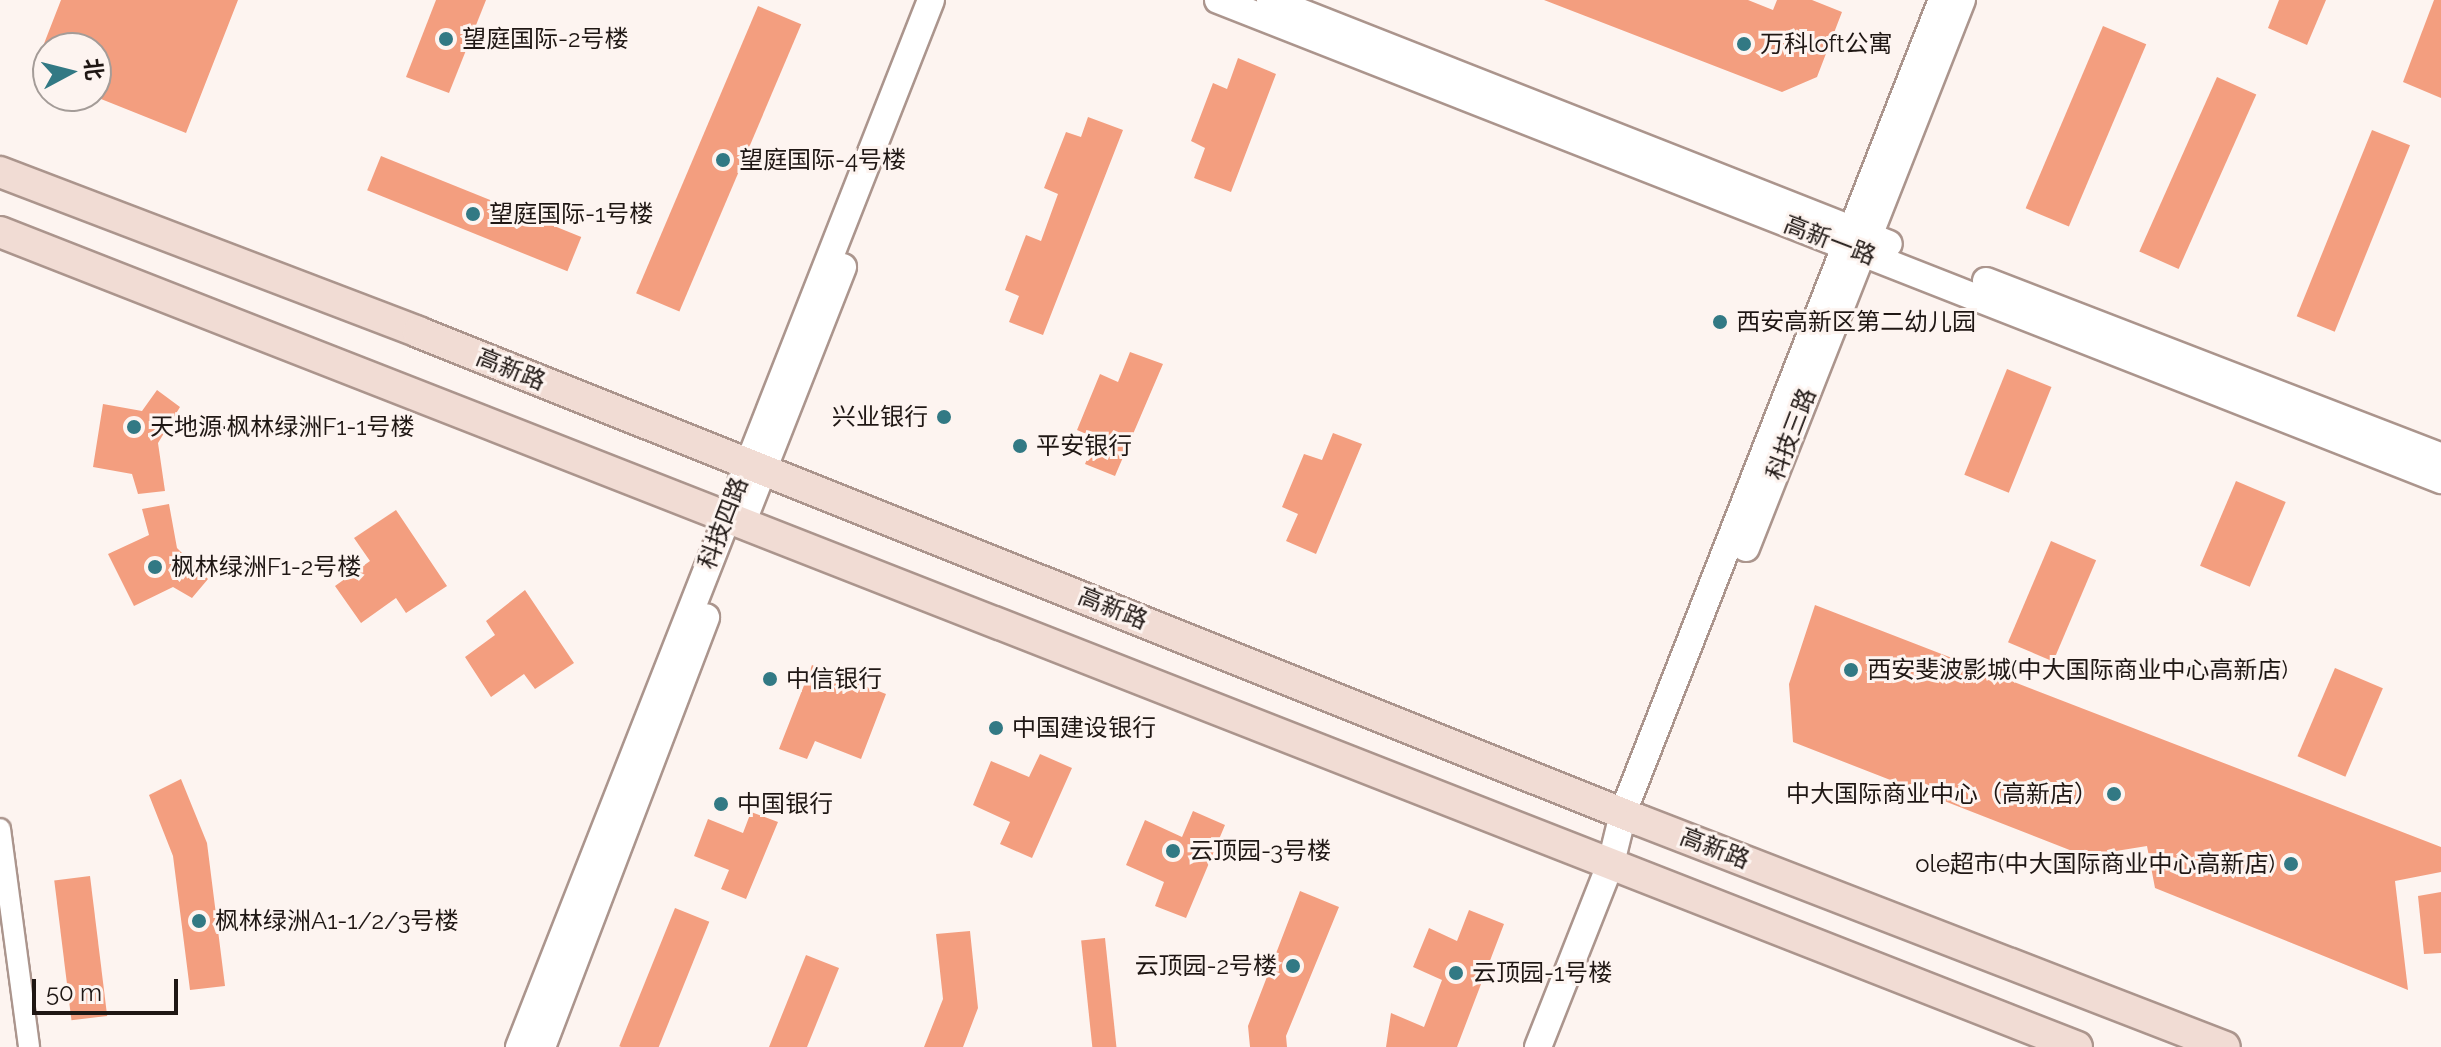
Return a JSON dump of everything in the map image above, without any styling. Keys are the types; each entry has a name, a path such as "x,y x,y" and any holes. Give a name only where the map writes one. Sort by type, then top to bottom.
{"main road":[{"name":"高新路","path":"0,172 418,332 1632,815 2225,1047"},
{"path":"0,232 2077,1047"}],"street":[{"name":"科技四路","path":"542,1047 734,519 931,0"},
{"name":"科技四路","path":"754,467 949,0"},
{"name":"高新一路","path":"1218,0 2441,457"},
{"name":"高新一路","path":"1270,0 2441,480"},
{"name":"科技三路","path":"1538,1047 1857,241 1942,0"},
{"name":"科技三路","path":"1857,241 1962,0"},
{"name":"科技四路","path":"519,1047 734,519"},
{"path":"0,829 29,1047"}],"building":[{"path":"61,0 238,0 186,133 112,103 112,32 49,32"},
{"name":"望庭国际-2号楼","path":"436,0 486,0 449,93 406,77"},
{"name":"万科loft公寓","path":"1544,0 1748,0 1773,10 1777,0 1812,0 1842,12 1817,77 1782,92"},
{"path":"2279,0 2326,0 2307,45 2268,28"},
{"path":"2434,0 2441,0 2441,98 2403,82"},
{"name":"望庭国际-4号楼","path":"758,6 801,24 679,312 636,293"},
{"path":"2103,26 2146,44 2069,227 2026,208"},
{"path":"1238,58 1276,74 1231,192 1194,178 1205,148 1191,141 1213,83 1227,89"},
{"path":"2217,77 2256,94 2179,269 2139,251"},
{"path":"1088,117 1123,130 1043,335 1009,322 1019,296 1005,290 1026,235 1041,241 1058,194 1044,188 1066,132 1081,137"},
{"path":"2372,130 2410,145 2335,332 2297,316"},
{"name":"望庭国际-1号楼","path":"381,156 581,237 567,271 367,190"},
{"path":"1130,352 1163,364 1115,476 1085,464 1096,438 1077,430 1100,374 1118,382"},
{"path":"2007,369 2052,387 2009,493 1964,475"},
{"name":"天地源·枫林绿洲F1-1号楼","path":"157,390 180,407 158,443 165,491 138,494 132,474 93,467 103,404 142,411"},
{"path":"1333,433 1362,444 1316,554 1286,541 1298,514 1282,507 1304,454 1322,460"},
{"path":"2236,481 2286,502 2250,587 2200,566"},
{"name":"枫林绿洲F1-2号楼","path":"169,504 177,548 208,579 192,598 173,587 134,606 108,554 149,535 142,509"},
{"path":"396,510 447,586 406,613 396,598 361,623 335,586 370,561 354,538"},
{"path":"2051,541 2096,560 2053,661 2008,642"},
{"path":"525,590 574,663 535,689 524,674 491,697 465,657 495,635 486,621"},
{"name":"中大国际商业中心（高新店）","path":"1815,605 2441,847 2441,872 2395,881 2408,990 2155,888 2147,846 2085,856 1793,742 1789,684"},
{"path":"812,665 886,694 861,759 815,741 807,759 779,749"},
{"path":"2335,668 2383,688 2345,777 2297,756"},
{"path":"1040,754 1072,768 1032,858 1000,844 1010,822 973,805 991,761 1029,777"},
{"name":"枫林绿洲A1-1/2/3号楼","path":"181,779 207,843 225,986 190,990 173,856 149,795"},
{"name":"云顶园-3号楼","path":"1193,811 1225,825 1186,918 1155,906 1164,882 1126,865 1145,820 1182,837"},
{"path":"751,812 778,822 746,899 721,889 729,870 694,856 708,819 743,833"},
{"path":"90,876 107,1016 71,1020 54,880"},
{"name":"云顶园-2号楼","path":"1300,891 1339,907 1286,1036 1287,1047 1250,1047 1248,1026"},
{"path":"2441,892 2441,953 2424,954 2418,896"},
{"path":"675,908 709,922 659,1047 619,1046"},
{"name":"云顶园-1号楼","path":"1469,910 1504,924 1457,1047 1386,1047 1391,1013 1424,1027 1442,980 1413,967 1429,928 1457,941"},
{"path":"970,931 978,1008 963,1047 924,1047 943,999 936,934"},
{"path":"1105,938 1116,1047 1092,1047 1081,941"},
{"path":"806,955 839,968 807,1047 769,1047"}],"place":[{"name":"望庭国际-2号楼","path":"446,39"},
{"name":"万科loft公寓","path":"1744,44"},
{"name":"望庭国际-4号楼","path":"723,160"},
{"name":"望庭国际-1号楼","path":"473,214"},
{"name":"西安高新区第二幼儿园","path":"1720,322"},
{"name":"兴业银行","path":"944,417"},
{"name":"天地源·枫林绿洲F1-1号楼","path":"134,427"},
{"name":"平安银行","path":"1020,446"},
{"name":"枫林绿洲F1-2号楼","path":"155,567"},
{"name":"西安斐波影城(中大国际商业中心高新店)","path":"1851,670"},
{"name":"中信银行","path":"770,679"},
{"name":"中国建设银行","path":"996,728"},
{"name":"中大国际商业中心（高新店）","path":"2114,794"},
{"name":"中国银行","path":"721,804"},
{"name":"云顶园-3号楼","path":"1173,851"},
{"name":"ole超市(中大国际商业中心高新店)","path":"2291,864"},
{"name":"枫林绿洲A1-1/2/3号楼","path":"199,921"},
{"name":"云顶园-2号楼","path":"1293,966"},
{"name":"云顶园-1号楼","path":"1456,973"}]}
